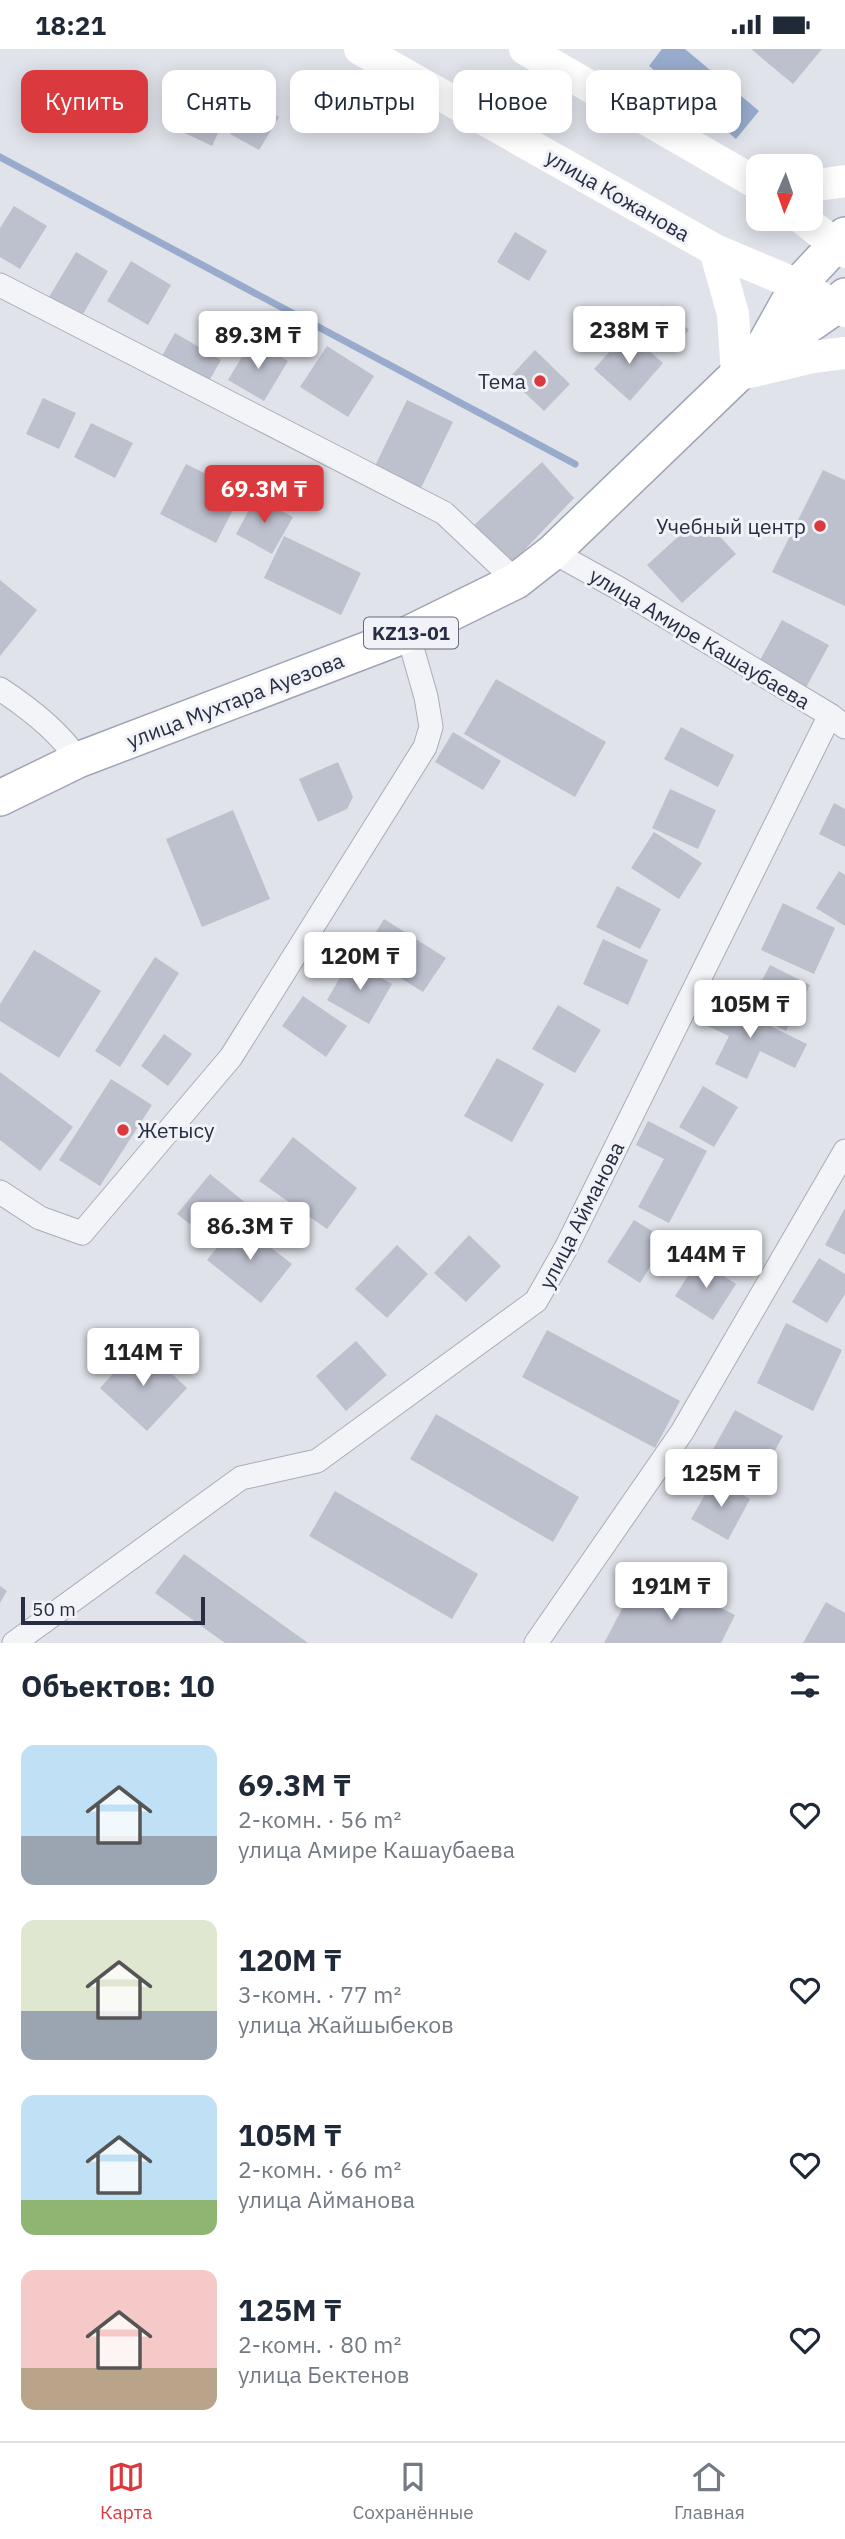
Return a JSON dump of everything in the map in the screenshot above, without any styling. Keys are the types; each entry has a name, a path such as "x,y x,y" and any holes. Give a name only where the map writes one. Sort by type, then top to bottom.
{"main road":[{"name":"улица Мухтара Ауезова","path":"747,368 798,285 842,244"},
{"name":"улица Мухтара Ауезова","path":"0,798 78,760 408,634 516,581 553,552 747,368 842,304"}],"street":[{"name":"улица Кожанова","path":"360,49 715,250 842,304"},
{"path":"525,49 746,177"},
{"path":"823,184 845,181"},
{"path":"822,231 842,244"},
{"path":"715,250 747,368 845,353"},
{"path":"0,285 444,513 516,581"},
{"name":"улица Амире Кашаубаева","path":"553,552 618,588 838,721"},
{"path":"0,1192 40,1218 82,1233 231,1057 425,747 431,727 426,697 408,634"},
{"path":"0,689 24,704 69,745 78,760"},
{"name":"улица Айманова","path":"14,1643 241,1478 317,1461 536,1301 566,1248 838,721"},
{"path":"536,1643 682,1432 845,1151"}],"water":[{"path":"662,49 685,49 710,70 654,70 649,66"},
{"path":"741,96 759,111 741,133"},
{"path":"729,133 741,133 736,139"}],"building":[{"path":"751,49 822,49 793,84"},
{"path":"185,133 218,133 212,146"},
{"path":"231,133 269,133 259,150"},
{"path":"14,206 47,226 20,269 0,257 0,228"},
{"path":"515,232 547,251 529,281 497,262"},
{"path":"76,252 108,271 79,321 46,302"},
{"path":"131,261 171,285 148,325 107,301"},
{"path":"662,305 689,330 673,347 646,322"},
{"path":"627,332 663,363 630,401 594,369"},
{"path":"175,333 221,360 205,388 159,361"},
{"path":"252,340 288,361 264,401 228,380"},
{"path":"327,346 374,376 348,417 300,387"},
{"name":"Тема","path":"535,350 570,384 544,411 509,378"},
{"path":"43,398 76,413 59,449 26,434"},
{"path":"407,400 453,422 420,490 374,468"},
{"path":"91,423 133,443 115,478 74,457"},
{"path":"542,462 574,498 511,564 472,527"},
{"path":"186,464 242,492 216,543 160,514"},
{"name":"Учебный центр","path":"823,470 845,480 845,606 772,572"},
{"path":"256,497 293,517 272,554 236,534"},
{"path":"701,516 736,554 682,603 647,565"},
{"path":"284,536 361,573 341,615 264,578"},
{"path":"0,580 37,610 0,656"},
{"path":"782,620 829,645 802,695 755,669"},
{"path":"496,679 606,742 575,797 464,734"},
{"path":"681,727 734,755 718,787 664,759"},
{"path":"453,732 501,761 483,790 435,762"},
{"path":"338,762 353,797 347,809 318,822 299,779"},
{"path":"670,789 716,810 698,849 652,828"},
{"path":"834,803 845,809 845,847 819,834"},
{"path":"233,810 270,899 202,927 166,839"},
{"path":"654,832 702,863 679,899 631,868"},
{"path":"839,871 845,875 845,926 816,908"},
{"path":"617,886 661,909 640,949 596,927"},
{"path":"783,903 835,928 814,974 761,950"},
{"path":"384,919 446,958 423,992 362,954"},
{"path":"603,939 648,960 628,1005 583,984"},
{"path":"34,950 101,991 59,1058 0,1021 0,1004"},
{"path":"155,957 179,973 120,1067 95,1051"},
{"path":"350,960 392,984 369,1024 327,1000"},
{"path":"770,965 810,985 786,1031 746,1011"},
{"path":"303,996 347,1026 326,1057 282,1026"},
{"path":"715,999 807,1044 795,1068 760,1051 747,1079 715,1064 729,1036 703,1024"},
{"path":"558,1005 601,1030 575,1073 532,1049"},
{"path":"164,1034 192,1054 168,1086 141,1066"},
{"path":"497,1058 544,1084 512,1142 464,1116"},
{"path":"0,1072 73,1127 40,1171 0,1140"},
{"path":"111,1079 152,1105 100,1186 59,1160"},
{"path":"703,1086 738,1107 714,1147 679,1127"},
{"path":"648,1121 707,1151 669,1223 638,1207 664,1159 636,1145"},
{"path":"293,1137 357,1188 327,1229 259,1181"},
{"path":"210,1174 247,1204 215,1244 177,1214"},
{"path":"845,1208 845,1255 825,1245"},
{"path":"634,1220 667,1240 640,1283 607,1262"},
{"path":"238,1222 292,1264 261,1303 207,1260"},
{"path":"469,1235 501,1266 466,1302 434,1273"},
{"path":"397,1245 428,1274 387,1318 355,1289"},
{"path":"819,1258 845,1274 845,1294 827,1323 792,1302"},
{"path":"698,1260 736,1284 713,1320 675,1296"},
{"path":"786,1323 842,1350 813,1411 757,1383"},
{"path":"547,1330 680,1401 655,1448 522,1377"},
{"path":"356,1341 387,1375 346,1411 316,1376"},
{"path":"140,1344 187,1388 147,1431 100,1388"},
{"path":"735,1410 783,1436 759,1478 712,1451"},
{"path":"436,1414 579,1497 553,1542 410,1459"},
{"path":"714,1479 750,1499 728,1540 691,1519"},
{"path":"335,1491 478,1574 452,1619 309,1536"},
{"path":"184,1554 308,1643 225,1643 155,1593"},
{"path":"0,1586 7,1591 0,1603"},
{"path":"681,1588 735,1615 721,1643 604,1643 631,1592 669,1611"},
{"path":"826,1602 845,1613 845,1643 803,1643"}],"waterway":[{"path":"0,157 575,464"}],"place":[{"name":"Тема","path":"540,381"},
{"name":"Учебный центр","path":"820,526"},
{"name":"Жетысу","path":"123,1130"}]}
